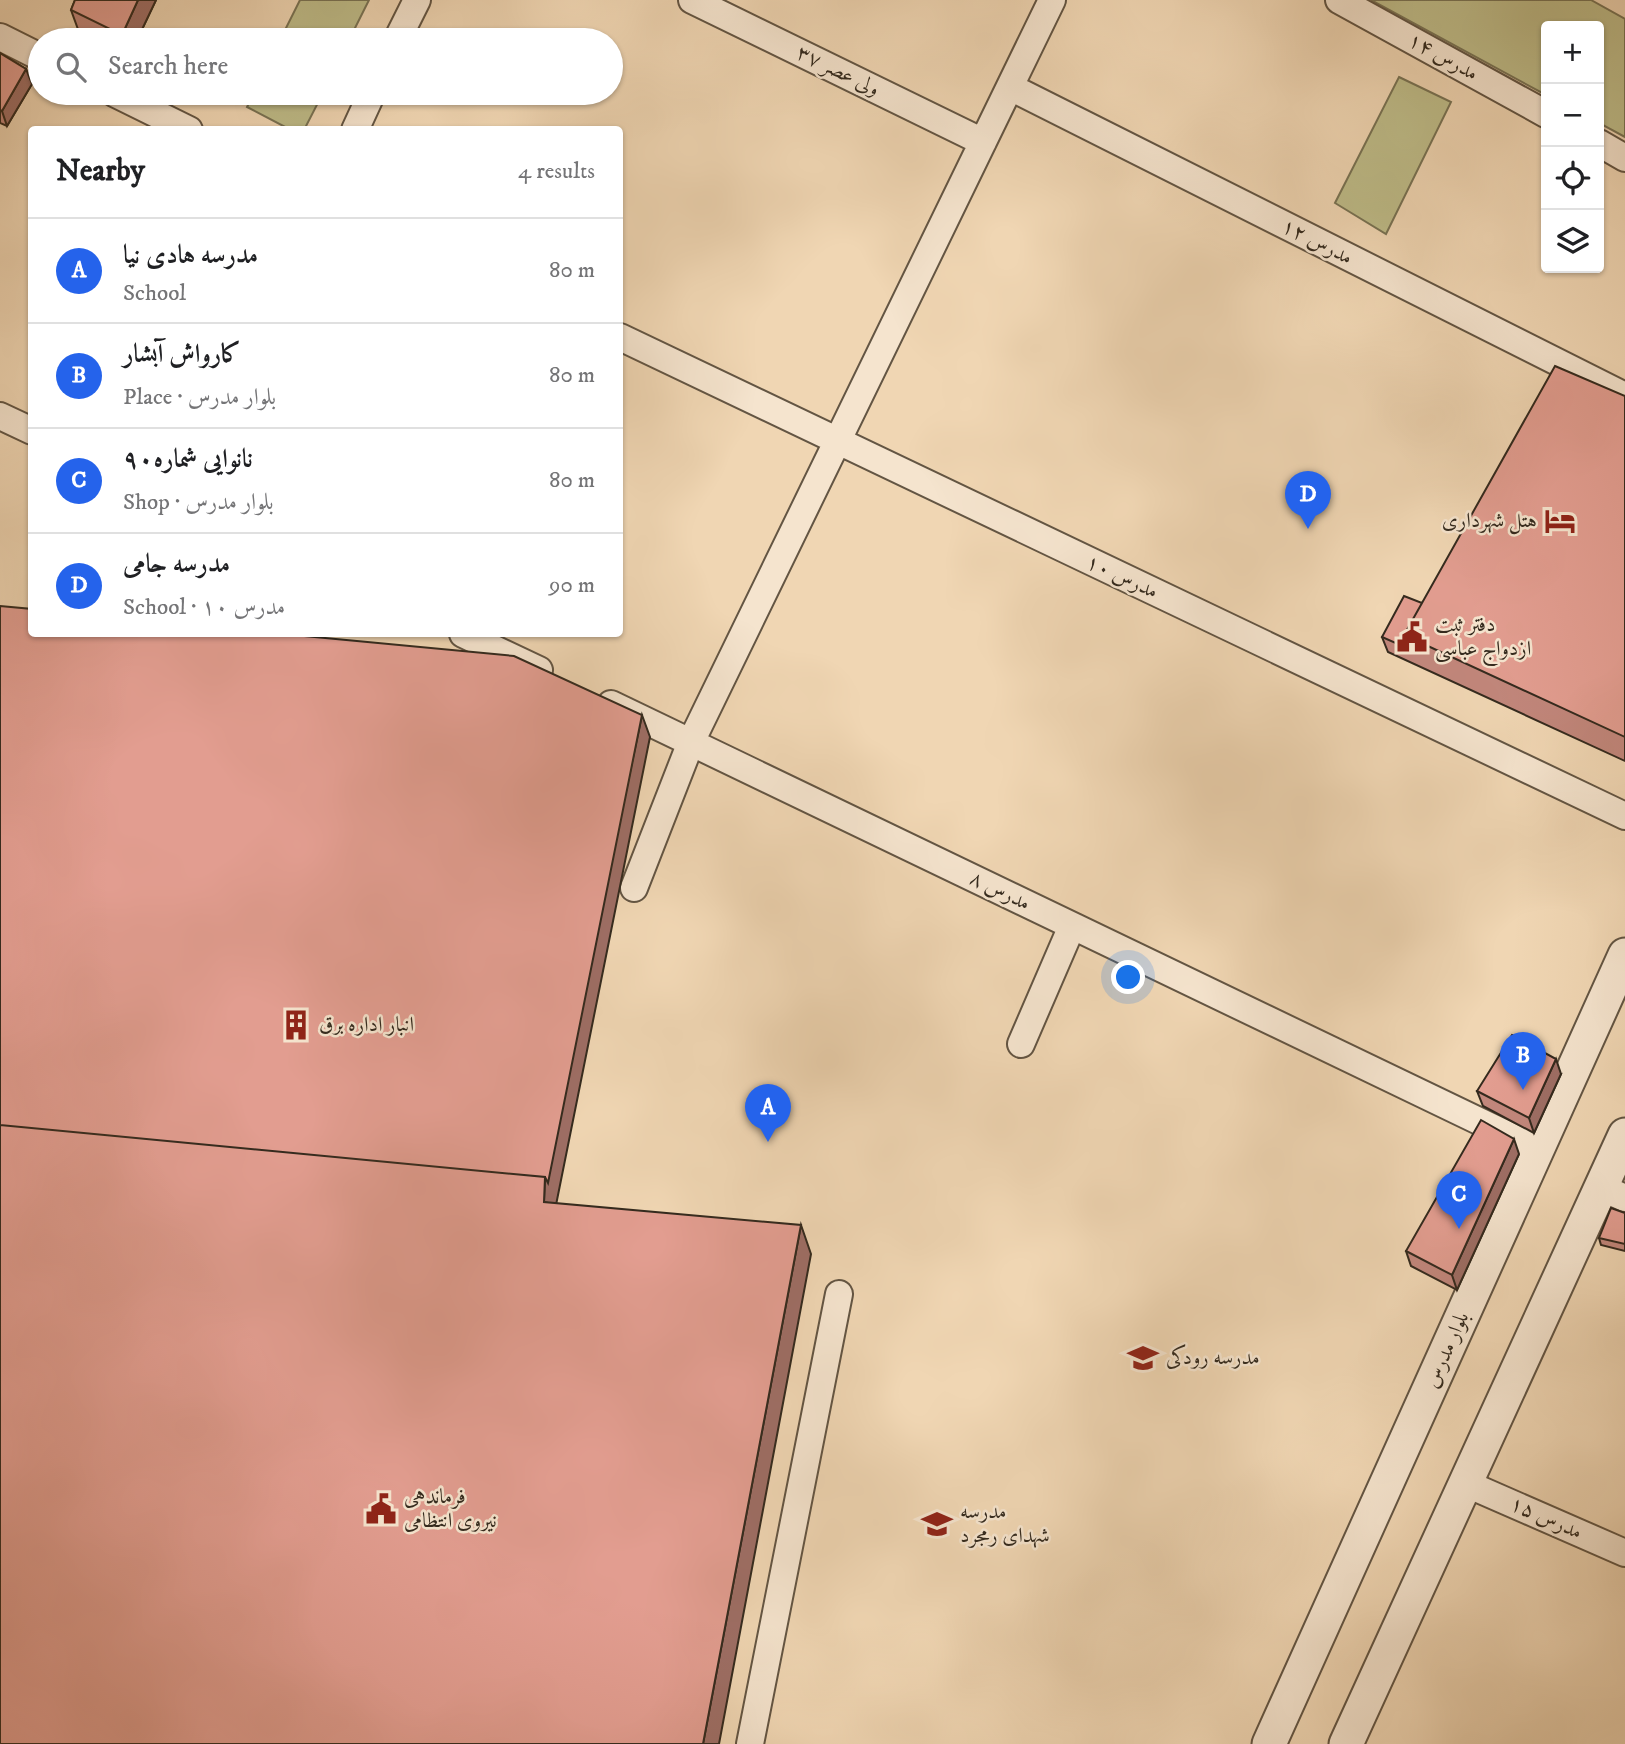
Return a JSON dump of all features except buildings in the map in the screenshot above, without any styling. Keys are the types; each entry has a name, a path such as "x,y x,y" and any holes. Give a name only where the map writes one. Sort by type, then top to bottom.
{"street":[{"path":"403,28 416,0"},
{"name":"ولی عصر ۳۷","path":"692,0 983,142"},
{"path":"634,888 691,742 1052,0"},
{"name":"مدرس ۱۴","path":"1339,0 1541,111"},
{"path":"0,37 28,51"},
{"name":"مدرس ۱۲","path":"1010,87 1625,396"},
{"path":"138,105 181,126"},
{"path":"357,126 366,105"},
{"path":"1604,146 1625,158"},
{"name":"مدرس ۱۰","path":"623,338 1625,816"},
{"path":"0,416 28,429"},
{"path":"469,637 559,680"},
{"name":"مدرس ۸","path":"583,691 1537,1149"},
{"path":"1021,1044 1072,926"},
{"name":"بلوار مدرس","path":"1269,1744 1625,955"},
{"path":"1346,1744 1467,1484 1612,1193 1625,1135"},
{"path":"750,1744 839,1294"},
{"name":"مدرس ۱۵","path":"1467,1484 1625,1553"}],"shaded area":[{"path":"300,0 369,0 355,28 286,28"},
{"path":"1371,0 1591,0 1625,19 1625,137 1604,126 1604,21 1541,21 1541,92"},
{"path":"1399,77 1451,102 1386,234 1335,203"},
{"path":"317,105 306,126 283,126 247,107"}],"place":[{"name":"هتل شهرداری","path":"1560,521"},
{"name":"مدرسه جامی","path":"1308,529"},
{"name":"دفتر ثبت ازدواج عباسی","path":"1412,637"},
{"name":"انبار اداره برق","path":"296,1025"},
{"name":"کارواش آبشار","path":"1523,1090"},
{"name":"مدرسه هادی نیا","path":"768,1142"},
{"name":"نانوایی شماره۹۰","path":"1459,1229"},
{"name":"مدرسه رودکی","path":"1143,1358"},
{"name":"فرماندهی نیروی انتظامی","path":"381,1509"},
{"name":"مدرسه شهدای رمجرد","path":"937,1524"}]}
